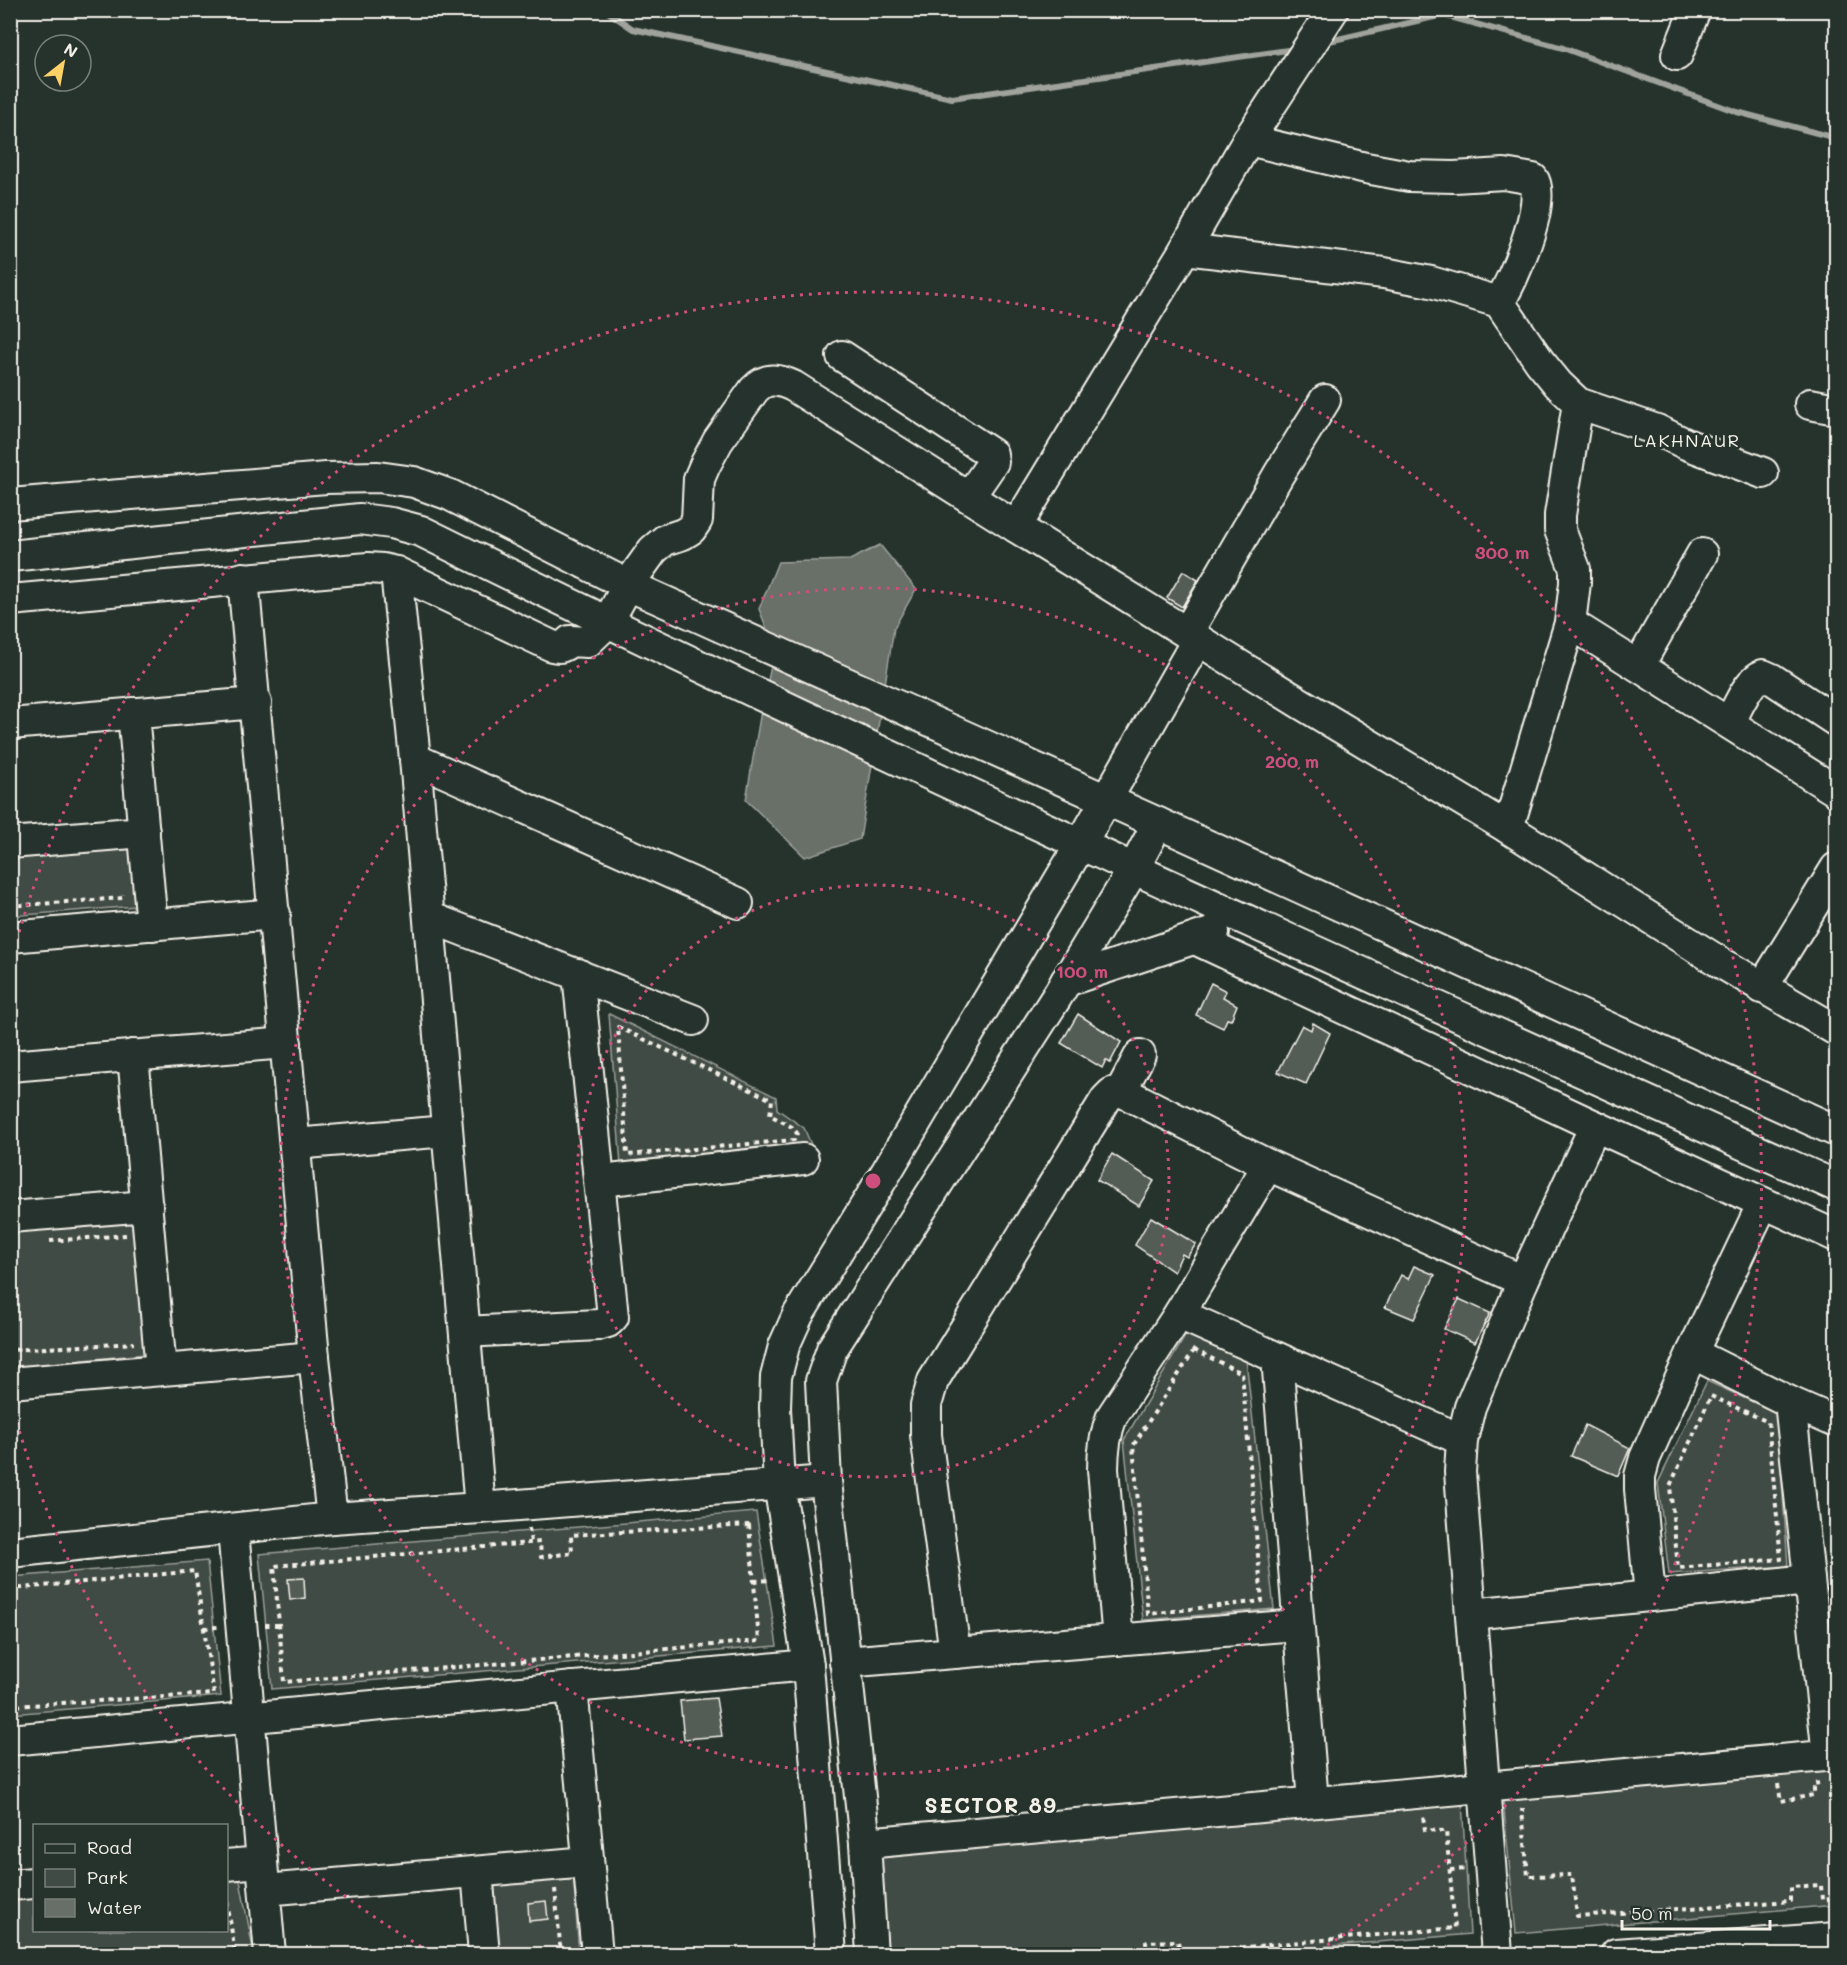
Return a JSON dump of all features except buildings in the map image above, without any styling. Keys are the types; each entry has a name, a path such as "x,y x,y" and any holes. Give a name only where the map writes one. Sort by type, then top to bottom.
{"street":[{"path":"1677,55 1695,10"},
{"path":"1016,527 1185,249 1248,140 1320,30"},
{"path":"1248,140 1409,176 1454,177 1504,174 1533,179 1538,189 1525,246 1509,287 1499,302"},
{"path":"1185,249 1384,273 1431,282 1499,302 1540,362 1578,403 1657,430 1686,444 1763,473"},
{"path":"842,356 992,454 993,462 969,497"},
{"path":"10,600 368,568 396,572 558,648 570,641 587,642 607,623 628,585 653,550 665,540 692,529 697,520 699,479 718,441 759,384 769,380 780,380 793,386 1110,587 1508,828 1762,988 1836,1030"},
{"path":"831,1954 808,1665 778,1484 776,1377 784,1346 798,1315 887,1171 1081,844 1279,474 1325,400"},
{"path":"1508,828 1570,622 1575,569 1560,530 1560,515 1578,403"},
{"path":"10,504 326,478 378,477 414,482 450,495 628,585 1836,1131"},
{"path":"10,556 360,519 391,523 421,531 607,623 1133,870 1836,1186"},
{"path":"1640,665 1702,555"},
{"path":"396,572 415,759 480,1508"},
{"path":"243,578 314,1357 332,1518"},
{"path":"1570,622 1836,791"},
{"path":"1729,723 1751,684 1763,675 1836,721"},
{"path":"10,724 256,703"},
{"path":"133,713 152,925"},
{"path":"415,759 738,903"},
{"path":"872,1954 865,1843 826,1481 821,1382 832,1349 1066,981 1133,870 1158,823"},
{"path":"10,843 144,831"},
{"path":"1762,988 1836,868"},
{"path":"10,937 275,914"},
{"path":"429,917 693,1020"},
{"path":"1066,981 1195,939 1245,920"},
{"path":"1195,939 1836,1236"},
{"path":"465,1332 598,1325 608,1322 613,1317 579,974"},
{"path":"1422,1044 1445,1010"},
{"path":"10,1066 286,1042"},
{"path":"133,1055 161,1370"},
{"path":"955,1653 926,1435 928,1397 933,1381 946,1357 1106,1099 1121,1091 1140,1055"},
{"path":"1121,1091 1268,1165 1523,1281"},
{"path":"1497,1954 1460,1472 1462,1440 1470,1407 1523,1281 1595,1126"},
{"path":"295,1144 447,1131"},
{"path":"600,1180 804,1159"},
{"path":"1118,1640 1103,1469 1106,1431 1112,1416 1179,1314 1268,1165"},
{"path":"1650,1596 1640,1493 1640,1476 1645,1458 1763,1203"},
{"path":"10,1217 147,1206"},
{"path":"1179,1314 1462,1440"},
{"path":"1692,1353 1790,1402 1836,1422"},
{"path":"10,1383 314,1357"},
{"path":"1277,1358 1313,1802"},
{"path":"865,1843 1832,1755 1809,1580 1790,1402"},
{"path":"10,1552 332,1518 826,1481"},
{"path":"233,1530 270,1954"},
{"path":"1471,1614 1809,1580"},
{"path":"845,1662 1297,1625"},
{"path":"10,1740 808,1665"},
{"path":"572,1688 597,1954"},
{"path":"228,1866 264,1876 477,1872 588,1862"},
{"path":"477,1872 484,1954"},
{"path":"10,1885 33,1883"},
{"path":"1616,1954 1818,1944"}],"path":[{"path":"10,906 123,898 122,888"},
{"path":"618,1027 772,1100 770,1115 792,1127 797,1133 794,1140 627,1155 618,1027"},
{"path":"43,1241 126,1235 126,1246"},
{"path":"10,1335 12,1350 135,1343 134,1332"},
{"path":"1194,1350 1242,1373 1262,1601 1148,1614 1133,1446 1194,1350"},
{"path":"1711,1396 1768,1422 1781,1559 1678,1568 1670,1486 1711,1396"},
{"path":"749,1524 759,1641 284,1682 274,1566 540,1542 541,1557 572,1553 570,1535 749,1524"},
{"path":"10,1603 15,1604 12,1589 195,1571 214,1694 12,1706 10,1695"},
{"path":"1522,1810 1528,1876 1572,1875 1576,1916 1791,1901 1791,1887 1821,1885 1822,1900 1836,1898"},
{"path":"1147,1954 1146,1942 1178,1941 1180,1953 1193,1953 1455,1928 1446,1831 1425,1830 1423,1815 1411,1816"},
{"path":"545,1889 555,1887 561,1954"},
{"path":"228,1907 235,1954"}],"green space":[{"path":"130,844 136,906 11,916 11,855"},
{"path":"609,1014 776,1097 777,1109 804,1128 813,1149 621,1165"},
{"path":"134,1223 146,1354 11,1367 11,1232"},
{"path":"1187,1333 1246,1360 1274,1609 1143,1620 1124,1440"},
{"path":"1707,1381 1777,1413 1788,1566 1669,1574 1658,1483"},
{"path":"756,1512 777,1646 272,1689 259,1554"},
{"path":"207,1561 221,1696 11,1714 11,1577"},
{"path":"1836,1764 1836,1905 1516,1933 1502,1790"},
{"path":"1462,1802 1470,1934 1239,1954 887,1954 878,1853"},
{"path":"238,1870 254,1954 11,1954 10,1896 33,1893 33,1932 228,1932 228,1871"},
{"path":"573,1872 579,1954 499,1954 494,1882"}],"water":[{"path":"880,545 916,589 894,628 860,839 805,857 746,800 761,711 775,649 759,609 778,562 850,560"}],"waterway":[{"path":"605,10 633,29 952,98 1295,49"},
{"path":"1325,42 1443,15 1563,48 1737,112 1836,138"}],"district":[{"name":"LAKHNAUR","path":"1687,440"},
{"name":"SECTOR 89","path":"991,1804"}]}
